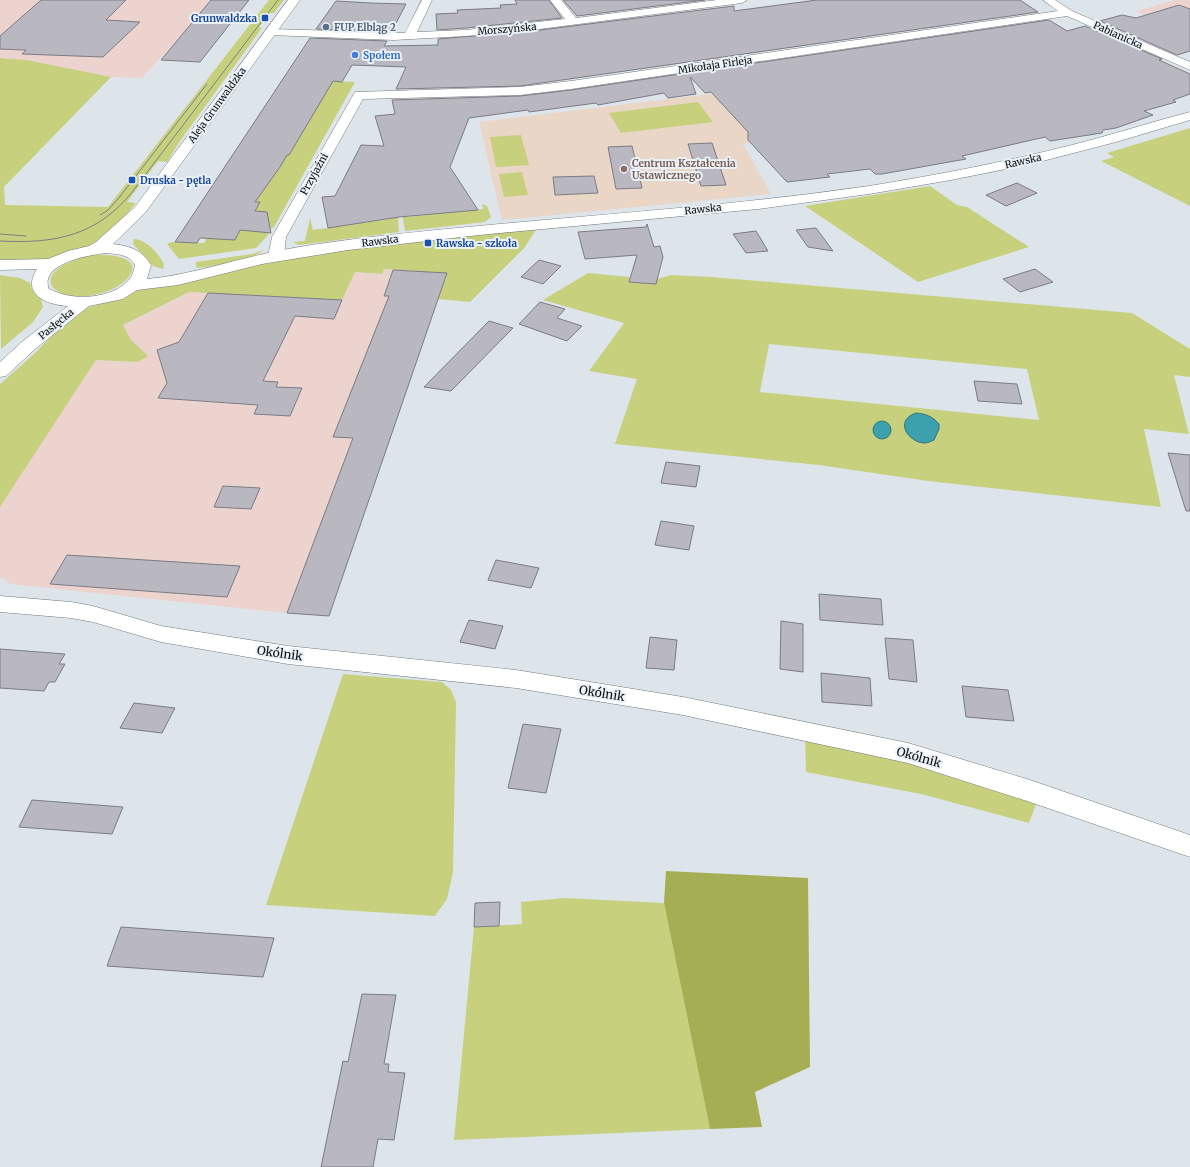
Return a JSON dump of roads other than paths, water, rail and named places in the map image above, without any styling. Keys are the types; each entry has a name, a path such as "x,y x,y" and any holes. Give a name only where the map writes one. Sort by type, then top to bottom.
{"street":[{"name":"Aleja Grunwaldzka","path":"95,249 102,245 140,210 294,0"},
{"path":"409,36 428,0"},
{"path":"555,0 573,22"},
{"name":"Morszyńska","path":"270,32 329,35 409,36 508,30 742,0"},
{"name":"Pabianicka","path":"1048,0 1068,13 1190,66"},
{"name":"Mikołaja Firleja","path":"359,95 520,91 1068,13"},
{"name":"Przyjaźni","path":"276,256 279,237 359,95"},
{"name":"Rawska","path":"131,286 184,279 210,271 276,256 420,236 766,203 868,190 942,178 1042,157 1104,142 1190,116"},
{"name":"Aleja Grunwaldzka","path":"126,251 126,244 140,210"},
{"path":"95,249 116,249 126,251 137,256 141,260 143,270 141,275 131,286 114,296 83,303 63,302 48,297 40,290 39,281 46,269 68,256 95,249"},
{"path":"0,265 53,264"},
{"name":"Rawska","path":"143,270 165,272 210,271"},
{"path":"0,271 39,281"},
{"name":"Pasłęcka","path":"29,345 54,300"},
{"name":"Pasłęcka","path":"0,372 29,345 83,303"},
{"name":"Okólnik","path":"0,604 71,610 93,614 161,634 288,655 516,679 683,706 908,753 1190,846"}],"water":[{"path":"916,413 929,416 939,424 939,429 934,440 926,443 919,442 909,436 906,431 905,421"},
{"path":"882,421 888,424 891,430 888,436 882,439 876,436 873,430 876,424"}],"tram line":[{"path":"0,241 39,241 74,234 105,218 119,206 133,191 278,0"},
{"path":"100,215 107,211 118,199 207,84"},
{"path":"0,234 26,236"}],"place":[{"name":"Grunwaldzka","path":"265,18"},
{"name":"FUP Elbląg 2","path":"326,27"},
{"name":"Społem","path":"355,55"},
{"name":"Centrum Kształcenia Ustawicznego","path":"624,169"},
{"name":"Druska - pętla","path":"132,180"},
{"name":"Rawska - szkoła","path":"428,243"}]}
